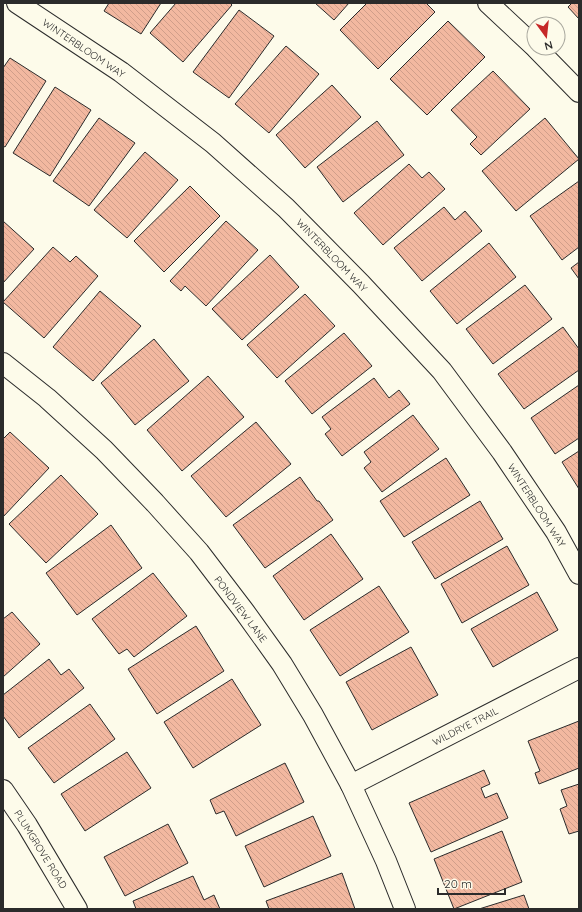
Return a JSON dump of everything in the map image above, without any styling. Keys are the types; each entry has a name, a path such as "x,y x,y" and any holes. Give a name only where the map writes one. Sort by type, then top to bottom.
{"street":[{"name":"WINTERBLOOM WAY","path":"17,3 121,72 212,144 286,208 350,273 442,371 502,452 556,532 579,574"},
{"path":"488,3 526,39"},
{"path":"544,56 579,92"},
{"name":"PONDVIEW LANE","path":"3,363 47,398 104,450 155,503 198,552 244,611 282,664 313,715 351,785 386,861 405,909"},
{"name":"WILDRYE TRAIL","path":"351,785 579,668"},
{"name":"PLUMGROVE ROAD","path":"3,790 27,824 77,909"}],"building":[{"path":"109,3 161,3 141,34 104,11"},
{"path":"176,3 230,3 232,5 183,62 150,33"},
{"path":"315,3 349,3 334,20"},
{"path":"367,3 426,3 435,12 378,69 340,30"},
{"path":"572,3 579,3 579,19 568,7"},
{"path":"239,10 274,36 229,98 193,72"},
{"path":"448,21 485,57 427,115 390,79"},
{"path":"286,46 319,74 269,133 235,104"},
{"path":"10,58 46,81 5,147 3,146 3,68"},
{"path":"493,71 530,109 481,155 470,144 477,137 451,110"},
{"path":"332,85 361,117 305,168 276,135"},
{"path":"55,87 91,110 50,176 13,153"},
{"path":"99,118 135,143 89,206 53,181"},
{"path":"545,118 579,159 516,211 482,171"},
{"path":"377,121 404,155 343,202 317,167"},
{"path":"145,152 178,180 127,238 94,210"},
{"path":"409,164 422,178 429,172 445,189 383,245 354,213"},
{"path":"579,181 579,247 562,260 530,216"},
{"path":"190,186 220,216 164,272 134,241"},
{"path":"444,207 455,220 465,211 482,231 422,281 394,248"},
{"path":"3,221 34,249 3,283"},
{"path":"226,221 258,250 206,306 185,286 181,291 170,281"},
{"path":"489,243 516,277 457,324 430,291"},
{"path":"53,247 70,262 76,256 98,276 44,338 3,302"},
{"path":"270,255 299,287 242,340 212,309"},
{"path":"579,262 579,279 571,268"},
{"path":"525,285 552,319 493,364 466,329"},
{"path":"100,291 141,326 93,381 53,347"},
{"path":"305,294 335,326 277,378 247,345"},
{"path":"563,327 579,349 579,370 524,409 498,374"},
{"path":"344,333 372,366 312,414 285,381"},
{"path":"154,339 189,381 135,425 101,383"},
{"path":"208,376 244,417 182,471 147,430"},
{"path":"374,378 389,398 399,390 410,404 342,456 325,434 331,429 322,417"},
{"path":"579,385 579,438 555,454 531,418"},
{"path":"413,415 439,449 382,492 364,468 371,462 364,452"},
{"path":"256,422 291,464 226,517 191,476"},
{"path":"10,432 49,468 3,517 3,439"},
{"path":"579,451 579,489 562,462"},
{"path":"446,458 470,495 404,537 380,501"},
{"path":"61,475 98,514 46,563 9,524"},
{"path":"300,477 333,520 265,568 233,525"},
{"path":"480,501 503,539 435,579 412,542"},
{"path":"111,525 142,568 77,615 46,573"},
{"path":"331,534 363,579 304,620 273,576"},
{"path":"507,546 529,585 462,623 441,584"},
{"path":"153,573 187,616 134,657 127,649 119,654 92,619"},
{"path":"379,586 409,632 340,676 310,630"},
{"path":"537,592 558,630 493,667 471,629"},
{"path":"12,612 40,644 3,677 3,619"},
{"path":"196,626 224,671 157,714 128,669"},
{"path":"411,647 438,695 372,730 346,682"},
{"path":"49,659 61,675 69,669 84,688 19,738 3,716 3,695"},
{"path":"232,679 261,725 193,768 164,722"},
{"path":"90,704 115,739 54,783 28,748"},
{"path":"579,721 579,768 539,784 535,773 540,771 528,741"},
{"path":"127,752 151,788 85,831 61,794"},
{"path":"285,763 304,802 236,836 224,811 216,814 210,800"},
{"path":"484,770 490,784 481,788 485,798 497,793 508,818 431,852 409,803"},
{"path":"579,784 579,831 569,834 560,809 567,806 561,790"},
{"path":"313,816 331,856 264,887 245,846"},
{"path":"168,824 188,863 125,896 104,857"},
{"path":"502,831 522,882 454,909 434,859"},
{"path":"342,873 355,909 269,909 266,901"},
{"path":"193,876 204,900 214,895 220,909 136,909 133,901"},
{"path":"524,895 529,909 479,909"}]}
